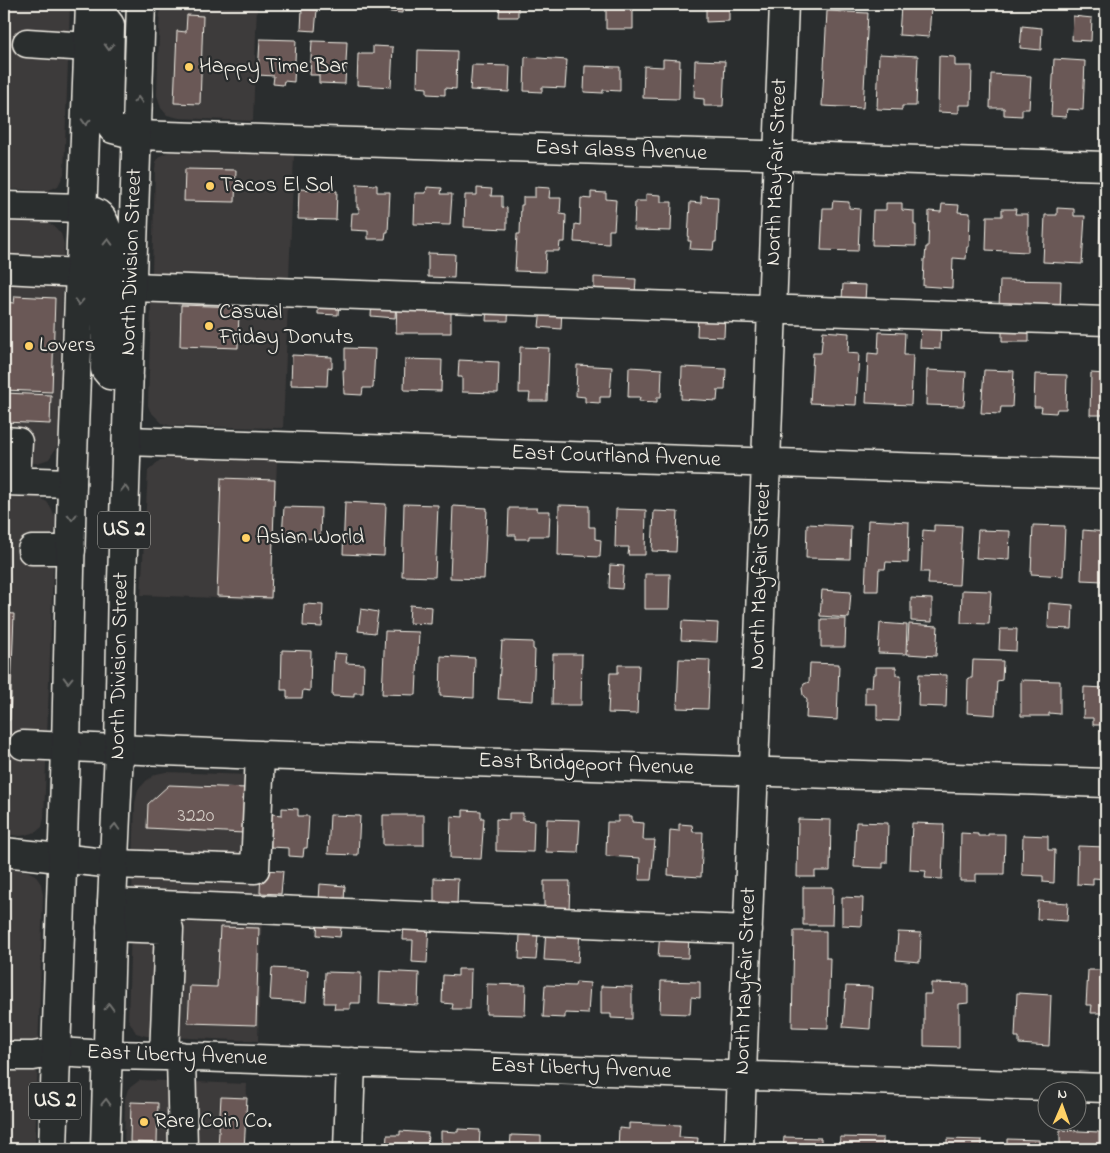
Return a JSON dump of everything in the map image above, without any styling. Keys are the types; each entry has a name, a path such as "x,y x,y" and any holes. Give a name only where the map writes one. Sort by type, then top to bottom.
{"street":[{"name":"US 2","path":"54,1149 72,483 90,4"},
{"name":"East Glass Avenue","path":"94,4 110,25 107,95 108,122 113,129 136,134 1106,166"},
{"name":"North Division Street","path":"105,1149 119,750 126,441 142,4"},
{"name":"North Mayfair Street","path":"739,1149 784,4"},
{"path":"27,43 88,47"},
{"path":"4,206 83,208 98,214 102,218 108,232 105,369 110,375 129,377"},
{"path":"4,269 80,273"},
{"path":"132,287 1106,321"},
{"path":"4,441 18,442 10,481 72,483"},
{"name":"East Courtland Avenue","path":"126,441 1106,474"},
{"path":"32,550 71,550"},
{"name":"East Bridgeport Avenue","path":"23,745 260,755 1106,783"},
{"path":"4,852 114,864 255,869 260,755"},
{"path":"112,915 748,930"},
{"path":"112,915 169,929 172,1056 183,1149"},
{"name":"East Liberty Avenue","path":"4,1056 33,1056 57,1052 1106,1088"},
{"path":"348,1149 351,1062"}],"shaded area":[{"path":"4,4 70,4 64,174 58,186 47,191 4,189"},
{"path":"160,4 257,4 253,121 179,118 167,115 161,108 157,95"},
{"path":"170,151 294,154 283,428 171,426 162,423 150,411 148,405 155,170 156,162 160,156"},
{"path":"4,220 47,222 61,234 64,244 58,445 49,459 37,463 4,462"},
{"path":"171,458 277,461 271,600 141,595 148,471 160,460"},
{"path":"4,496 39,497 47,502 55,518 44,818 42,827 36,832 21,836 4,834"},
{"path":"166,772 275,776 262,913 258,1041 146,1036 136,1033 128,1019 135,803 138,790 146,781 156,774"},
{"path":"4,867 27,871 35,875 41,884 43,895 35,1149 4,1149"},
{"path":"140,1080 247,1084 245,1149 124,1149 125,1099 128,1089"}],"building":[{"path":"382,4 403,4 402,13 381,11"},
{"path":"500,4 518,4 518,17 499,17"},
{"path":"606,4 633,4 633,29 606,29"},
{"path":"706,4 729,4 729,21 706,22"},
{"path":"901,6 931,7 929,37 899,35"},
{"path":"302,9 317,10 315,31 301,30"},
{"path":"827,11 868,13 863,108 822,106"},
{"name":"Happy Time Bar","path":"187,15 203,16 200,104 174,103 177,31 186,32"},
{"path":"1073,16 1092,18 1091,41 1072,40"},
{"path":"1022,26 1042,28 1041,50 1020,48"},
{"path":"260,39 296,40 294,82 284,81 283,85 273,84 274,76 258,75"},
{"path":"312,41 347,42 345,84 319,83 319,75 310,75"},
{"path":"373,46 393,47 391,87 357,85 358,54 373,54"},
{"path":"418,50 457,51 456,89 445,88 445,95 427,94 427,88 417,87"},
{"path":"879,54 918,56 916,106 902,106 902,110 877,109"},
{"path":"939,56 955,57 955,66 972,66 971,105 959,105 959,113 938,112"},
{"path":"525,57 567,60 565,88 542,87 542,92 524,91"},
{"path":"663,59 680,60 679,99 643,98 644,66 663,67"},
{"path":"1054,59 1085,61 1083,110 1067,109 1066,117 1051,116"},
{"path":"695,60 725,61 723,106 704,106 704,99 694,98"},
{"path":"1104,62 1106,62 1106,119 1102,118"},
{"path":"472,65 510,66 509,92 470,90"},
{"path":"585,66 620,67 620,91 603,90 603,93 584,92"},
{"path":"991,74 1031,76 1029,109 1022,109 1022,116 1004,115 1004,108 990,108"},
{"name":"Tacos El Sol","path":"185,169 236,170 235,202 184,201"},
{"path":"357,184 377,185 377,192 390,192 388,232 386,232 385,239 368,239 368,231 351,230 352,213 359,213 359,208 357,208"},
{"path":"427,187 442,188 441,194 452,194 450,225 414,224 415,193 426,193"},
{"path":"535,187 550,188 549,198 561,198 560,214 566,215 565,242 560,242 559,251 546,251 545,272 515,271 517,234 520,234 521,205 523,205 523,197 535,197"},
{"path":"477,188 492,189 491,196 502,196 502,207 507,208 507,229 464,227 465,195 477,195"},
{"path":"299,189 337,191 336,220 298,219"},
{"path":"591,192 606,193 606,199 616,200 614,230 609,230 609,244 574,242 575,224 580,225 581,198 591,199"},
{"path":"646,194 661,195 661,202 672,202 671,231 634,230 635,201 646,201"},
{"path":"701,196 718,197 716,242 714,242 713,250 690,249 691,241 688,241 690,202 701,203"},
{"path":"833,201 849,202 849,208 860,209 858,251 821,250 823,208 832,208"},
{"path":"886,203 902,203 902,210 914,211 916,246 872,245 873,210 886,210"},
{"path":"942,204 959,205 958,212 970,213 969,247 967,247 966,259 953,258 952,288 923,286 924,259 926,247 928,247 929,211 941,212"},
{"path":"1057,208 1074,209 1074,216 1085,216 1082,264 1043,262 1045,215 1057,215"},
{"path":"1002,209 1016,209 1015,214 1028,214 1028,252 986,250 987,216 1002,216"},
{"path":"1100,217 1106,217 1106,257 1099,257"},
{"path":"428,253 455,254 454,278 428,277"},
{"path":"594,277 636,279 635,294 594,292"},
{"path":"1000,280 1061,281 1060,310 999,308"},
{"path":"843,284 866,285 865,301 842,299"},
{"name":"Lovers","path":"15,296 55,298 52,392 4,390 4,302 14,303"},
{"path":"318,300 339,301 338,315 318,314"},
{"path":"372,302 396,303 395,318 371,316"},
{"path":"397,303 451,304 451,333 396,333"},
{"name":"Casual Friday Donuts","path":"181,305 239,307 238,348 180,346"},
{"path":"487,305 509,306 508,321 486,321"},
{"path":"541,308 562,309 561,329 539,327"},
{"path":"698,313 725,314 724,337 697,336"},
{"path":"921,322 941,322 940,349 920,348"},
{"path":"1002,325 1029,325 1029,342 1002,342"},
{"path":"823,331 849,333 848,353 859,354 856,405 810,403 813,353 821,353"},
{"path":"879,332 905,333 904,355 913,355 911,405 866,403 868,353 878,354"},
{"path":"520,347 549,348 547,401 529,401 530,393 519,393"},
{"path":"345,348 375,349 373,388 363,388 362,395 344,394 343,370 345,370"},
{"path":"292,355 332,357 332,368 328,367 327,386 291,385"},
{"path":"405,359 442,360 441,391 404,390"},
{"path":"459,360 499,362 498,393 462,392 462,377 458,377"},
{"path":"577,365 612,367 610,397 600,397 600,403 585,402 585,397 576,396"},
{"path":"629,367 662,369 661,397 657,397 657,402 639,401 640,397 628,397"},
{"path":"682,367 726,369 725,390 718,390 717,401 681,399"},
{"path":"927,370 966,372 964,406 926,405"},
{"path":"984,370 1014,371 1012,407 1001,407 1000,414 981,413"},
{"path":"1091,373 1106,374 1106,415 1090,415"},
{"path":"1035,374 1067,375 1066,409 1057,409 1056,413 1041,412 1042,407 1034,407"},
{"path":"4,393 51,395 50,424 4,422"},
{"name":"Asian World","path":"221,478 275,480 271,598 217,596"},
{"path":"345,502 386,504 384,556 343,554"},
{"path":"404,504 438,505 435,577 402,576"},
{"path":"559,505 589,506 589,527 595,527 595,539 601,540 600,557 558,555"},
{"path":"453,506 487,508 484,579 450,578"},
{"path":"284,507 321,508 320,539 282,537"},
{"path":"509,508 537,508 537,511 550,511 549,536 529,536 529,539 516,539 516,535 508,535"},
{"path":"616,509 646,510 645,555 628,555 629,547 615,547"},
{"path":"654,511 678,512 676,552 652,551"},
{"path":"868,520 909,522 908,563 886,562 885,569 879,569 878,591 865,591"},
{"path":"807,524 851,526 850,559 806,558"},
{"path":"934,525 962,526 959,585 928,584 929,572 921,572 923,530 934,531"},
{"path":"1033,525 1065,526 1063,576 1031,574"},
{"path":"978,530 1010,531 1009,560 976,558"},
{"path":"1083,530 1106,532 1106,576 1103,576 1103,581 1081,580"},
{"path":"610,565 624,566 622,589 609,588"},
{"path":"645,574 670,574 669,609 645,609"},
{"path":"822,590 851,592 849,618 820,616"},
{"path":"962,590 991,591 989,624 961,623"},
{"path":"911,598 932,599 932,622 911,621"},
{"path":"1049,603 1073,605 1072,629 1048,628"},
{"path":"304,604 323,605 322,627 303,626"},
{"path":"410,605 432,607 431,624 409,623"},
{"path":"361,609 378,612 375,633 358,631"},
{"path":"4,613 14,614 10,720 4,720"},
{"path":"821,619 846,619 845,647 821,647"},
{"path":"682,621 718,623 717,642 681,640"},
{"path":"880,623 907,625 906,654 878,653"},
{"path":"909,624 938,626 936,656 907,654"},
{"path":"1000,629 1017,629 1016,651 999,650"},
{"path":"385,631 419,632 416,695 382,694"},
{"path":"502,641 533,642 533,649 535,650 533,701 498,699"},
{"path":"282,650 311,651 310,691 303,690 302,698 287,698 287,690 281,690"},
{"path":"334,653 347,654 346,663 364,664 363,693 354,693 354,697 332,696"},
{"path":"553,654 582,654 581,705 552,705"},
{"path":"441,656 475,658 474,698 440,696"},
{"path":"679,659 710,660 708,709 677,708"},
{"path":"973,660 1003,661 1002,680 997,681 995,715 967,713 968,678 972,678"},
{"path":"810,663 839,664 837,720 806,718 807,700 803,695 802,688 804,684 809,682"},
{"path":"618,665 639,665 637,714 608,713 610,673 618,673"},
{"path":"876,667 896,667 896,675 901,675 899,721 877,720 877,704 865,704 865,687 872,687 873,674 876,674"},
{"path":"919,674 947,675 946,707 918,706"},
{"path":"1021,680 1060,681 1060,714 1049,713 1049,716 1021,716"},
{"path":"1084,687 1106,688 1106,719 1104,725 1093,725 1093,718 1083,718"},
{"path":"169,785 246,788 244,833 147,828 148,804"},
{"path":"282,808 298,809 298,816 309,816 307,848 304,848 303,857 289,856 289,848 270,847 272,814 282,815"},
{"path":"463,810 481,811 481,818 484,818 481,859 450,858 451,816 463,817"},
{"path":"509,813 523,813 523,820 534,821 533,852 496,851 496,819 509,820"},
{"path":"330,815 360,816 358,855 328,854"},
{"path":"383,815 424,815 424,845 383,845"},
{"path":"618,816 632,816 632,822 644,823 643,840 655,840 651,880 639,880 640,858 606,856 607,822 618,822"},
{"path":"547,819 580,820 578,853 546,852"},
{"path":"798,819 831,820 830,871 815,871 815,877 797,877"},
{"path":"856,822 888,823 887,863 883,863 883,868 854,867"},
{"path":"912,823 944,824 942,879 925,878 926,871 910,870"},
{"path":"679,824 692,825 693,832 703,832 701,877 668,875 670,830 679,831"},
{"path":"961,833 978,834 978,836 1005,834 1004,874 976,874 976,881 960,881"},
{"path":"1023,835 1048,836 1048,850 1055,850 1054,883 1043,882 1043,876 1022,875"},
{"path":"1078,846 1106,847 1106,879 1093,878 1093,885 1077,884"},
{"path":"261,870 283,871 281,894 260,893"},
{"path":"434,878 458,879 457,906 434,906"},
{"path":"544,881 570,881 569,911 544,910"},
{"path":"320,884 345,886 344,901 319,900"},
{"path":"803,887 833,887 832,925 803,925"},
{"path":"842,897 863,898 862,926 842,925"},
{"path":"1038,901 1068,903 1067,921 1037,919"},
{"path":"318,918 342,920 340,937 317,935"},
{"path":"404,921 429,923 427,963 412,962 413,940 403,940"},
{"path":"220,927 259,928 256,1025 188,1023 190,986 217,987"},
{"path":"546,928 580,930 578,962 544,960"},
{"path":"794,931 826,931 826,958 830,958 828,1028 792,1027"},
{"path":"898,932 921,933 920,962 896,960"},
{"path":"520,933 538,934 536,960 519,959"},
{"path":"660,933 689,934 688,958 658,957"},
{"path":"272,968 308,970 306,1002 270,1000"},
{"path":"458,969 471,969 470,1009 452,1009 453,1004 442,1003 443,975 458,976"},
{"path":"1088,970 1101,970 1101,984 1106,984 1106,1013 1091,1013 1092,1005 1086,1005"},
{"path":"380,971 419,973 418,1005 379,1003"},
{"path":"325,972 361,973 360,1003 350,1003 350,1009 334,1009 335,1003 324,1003"},
{"path":"661,981 700,982 700,998 691,997 690,1014 660,1013"},
{"path":"576,982 590,983 588,1014 565,1013 565,1018 543,1017 545,985 575,986"},
{"path":"931,983 968,984 968,1003 959,1004 959,1047 924,1046 924,994 931,994"},
{"path":"487,984 526,985 525,1015 486,1014"},
{"path":"601,986 632,987 632,1019 611,1018 611,1014 601,1014"},
{"path":"846,986 872,987 870,1029 843,1027"},
{"path":"1017,993 1051,995 1049,1046 1019,1044 1019,1037 1015,1037"},
{"path":"221,1097 247,1098 244,1149 218,1149"},
{"name":"Rare Coin Co.","path":"131,1102 158,1103 157,1143 130,1142"},
{"path":"629,1123 680,1125 679,1137 698,1138 697,1149 618,1149 619,1128 629,1129"},
{"path":"458,1129 480,1130 479,1149 441,1149 441,1131 458,1132"},
{"path":"1060,1130 1099,1132 1099,1149 1060,1149"},
{"path":"400,1131 428,1133 427,1149 386,1149 387,1135 400,1135"},
{"path":"511,1135 541,1136 541,1149 510,1149"},
{"path":"784,1137 821,1138 821,1149 783,1149"},
{"path":"840,1137 883,1138 883,1149 839,1149"},
{"path":"947,1139 982,1140 982,1149 947,1149"},
{"path":"1007,1139 1039,1140 1039,1149 1007,1149"},
{"path":"895,1143 939,1145 939,1149 895,1149"}],"place":[{"name":"Happy Time Bar","path":"189,67"},
{"name":"Tacos El Sol","path":"210,186"},
{"name":"Casual Friday Donuts","path":"209,326"},
{"name":"Lovers","path":"29,346"},
{"name":"Asian World","path":"246,538"},
{"name":"Rare Coin Co.","path":"144,1122"}]}
